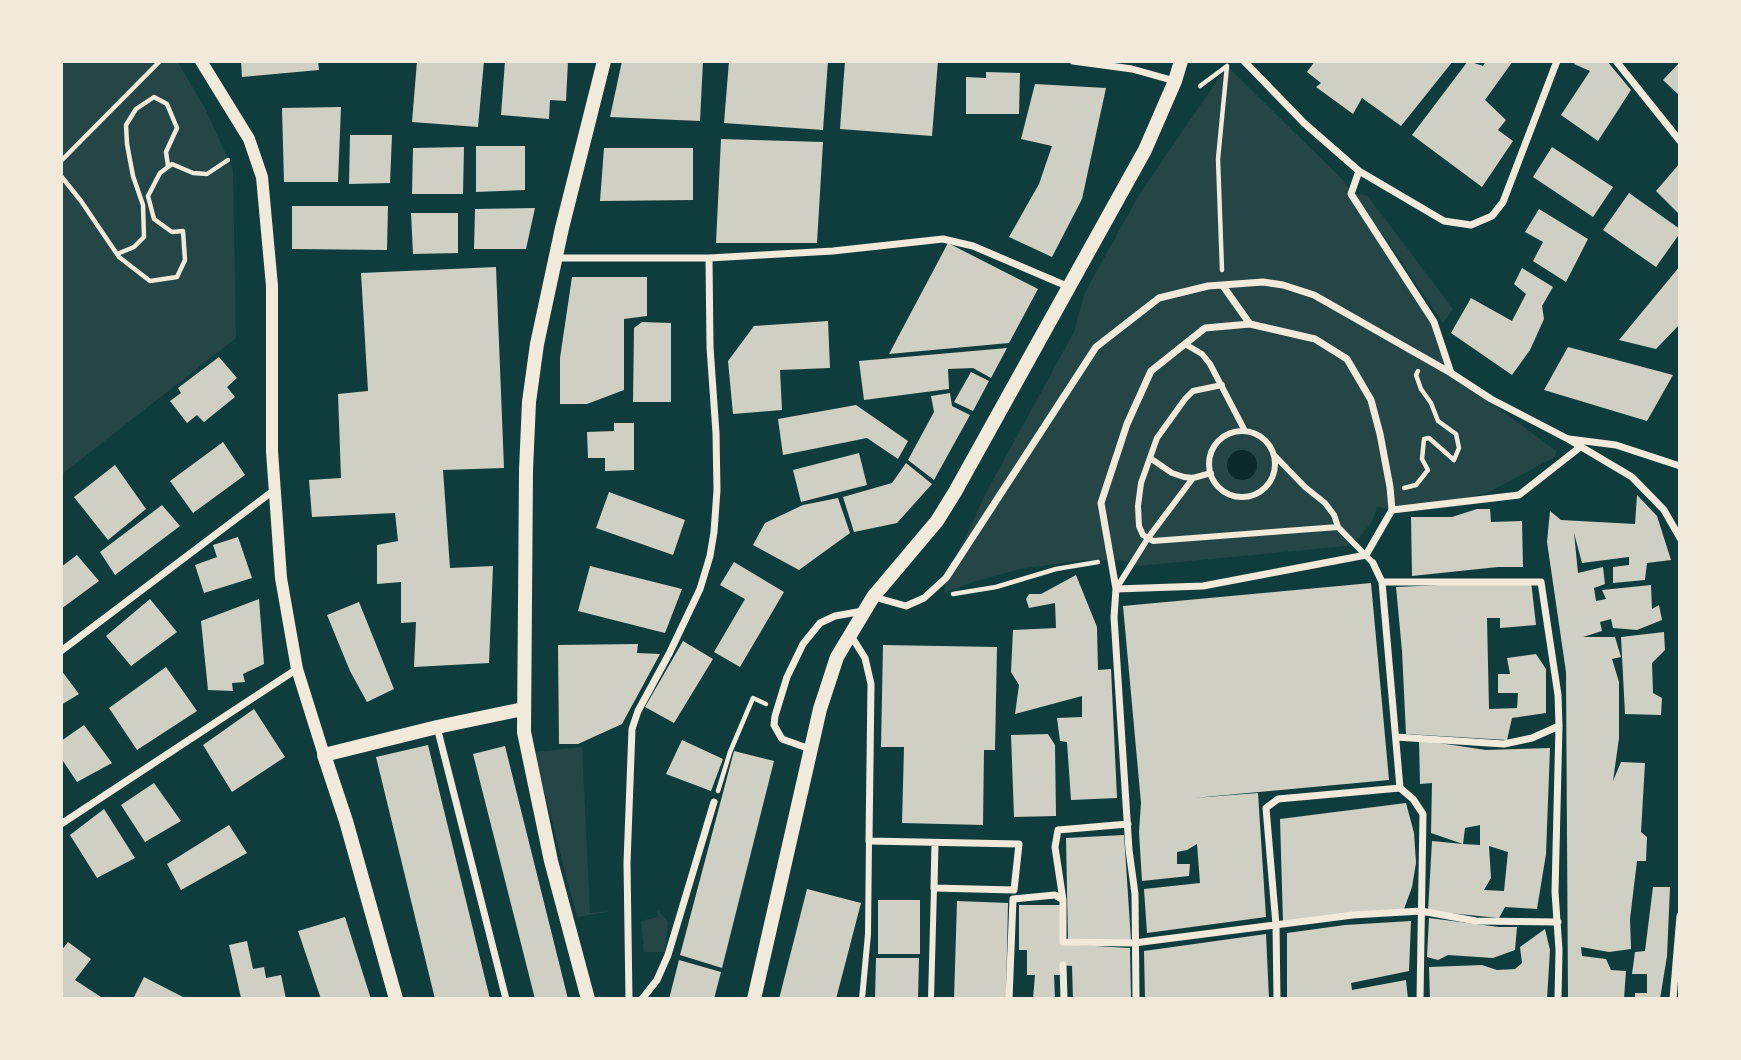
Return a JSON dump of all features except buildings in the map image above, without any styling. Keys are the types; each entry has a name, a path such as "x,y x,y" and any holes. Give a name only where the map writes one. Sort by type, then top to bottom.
{"main road":[{"path":"588,999 525,745 523,709 529,402 537,344 555,258 604,61"},
{"path":"754,999 827,681 864,610 942,514 1145,150 1181,61"},
{"path":"396,999 346,821 324,755 523,709"}],"street":[{"path":"201,61 249,139 262,177 273,309 271,432 273,491 282,586 297,669 324,755"},
{"path":"1073,61 1132,69 1175,81"},
{"path":"1244,61 1265,86 1359,171 1444,221 1471,225 1492,216 1503,202 1558,61"},
{"path":"1616,61 1680,141"},
{"path":"1359,171 1352,194 1434,322 1451,373"},
{"path":"555,258 709,258 833,251 926,240 951,240 973,246 1070,288"},
{"path":"629,999 627,863 632,729 638,711 692,606 707,569 715,520 717,461 710,347 709,258"},
{"path":"873,597 906,606 924,598 946,578 1096,346 1159,298 1208,286 1263,282 1314,295 1451,373 1491,399 1568,439 1632,477 1664,510 1680,538"},
{"path":"1223,286 1250,324"},
{"path":"1116,589 1203,586 1366,555 1392,510 1391,491 1371,400 1347,359 1315,339 1250,324 1205,328 1151,371 1127,424 1101,503 1116,589 1114,617 1135,894 1136,999"},
{"path":"1185,344 1202,354 1219,377 1226,398 1245,431"},
{"path":"1222,385 1194,391 1185,399 1157,438 1141,483 1138,506 1139,526 1143,535 1153,541 1338,527"},
{"path":"1274,455 1273,477 1267,487 1247,498 1226,493 1217,486 1211,473 1211,454 1216,444 1224,437 1245,431 1263,439 1274,455 1325,503 1334,515 1338,527 1373,563 1382,582 1400,788 1413,799 1423,814 1420,999"},
{"path":"1568,439 1616,445 1680,466"},
{"path":"1392,510 1519,495 1579,447"},
{"path":"1150,458 1172,473 1194,478 1211,473"},
{"path":"1116,589 1148,538 1194,478"},
{"path":"61,650 273,491"},
{"path":"1382,582 1541,582 1551,645 1559,726 1555,892 1558,922 1558,999"},
{"path":"811,749 782,739 774,726 790,668 813,629 835,615 864,610"},
{"path":"850,634 865,658 871,684 868,934 862,999"},
{"path":"61,824 297,669"},
{"path":"1396,737 1504,744 1522,742 1559,726"},
{"path":"437,727 506,999"},
{"path":"1277,999 1276,925 1266,808 1278,799 1400,788"},
{"path":"642,999 657,980 668,955 714,802"},
{"path":"1128,824 1058,830 1055,846 1063,900 1063,943 1134,943 1353,915 1421,911 1476,921 1558,922"},
{"path":"869,841 1019,844 1014,890 934,888"},
{"path":"931,999 935,843"},
{"path":"1009,999 1013,898 1055,895 1063,900"},
{"path":"1673,999 1680,916"},
{"path":"1063,965 1064,999"}],"path":[{"path":"61,161 160,61"},
{"path":"1200,86 1227,66 1217,159 1223,286"},
{"path":"117,254 134,247 144,237 143,205 133,176 126,125 136,109 154,97 167,104 177,128 166,152 168,167"},
{"path":"61,176 82,201 117,254 150,281 177,276 185,260 183,232 172,232 154,219 148,196 160,173 172,164 193,173 207,174 228,160"},
{"path":"1391,491 1416,485 1428,470 1422,459 1424,439 1429,438 1454,460 1459,447 1456,434 1438,421 1431,403 1421,389 1416,375 1424,358"},
{"path":"924,598 996,587 1056,569 1111,560"},
{"path":"714,802 730,752 753,698 777,709"}],"shaded area":[{"path":"61,61 177,61 205,108 233,170 236,338 61,475"},
{"path":"1227,66 1343,180 1428,312 1451,373 1556,451 1555,457 1489,492 1440,506 1400,511 1377,507 1373,520 1360,537 1346,546 1138,566 1120,560 1083,560 1020,569 944,593 946,578 988,489 1074,332 1089,285 1139,195"},
{"path":"1355,194 1367,195 1453,309 1443,323"},
{"path":"1242,450 1248,451 1256,459 1256,471 1248,479 1242,480 1236,479 1228,471 1227,465 1228,459 1236,451"},
{"path":"582,747 590,913 612,911 577,917 536,752"},
{"path":"658,910 668,922 665,952 644,952 641,921 658,917"}]}
